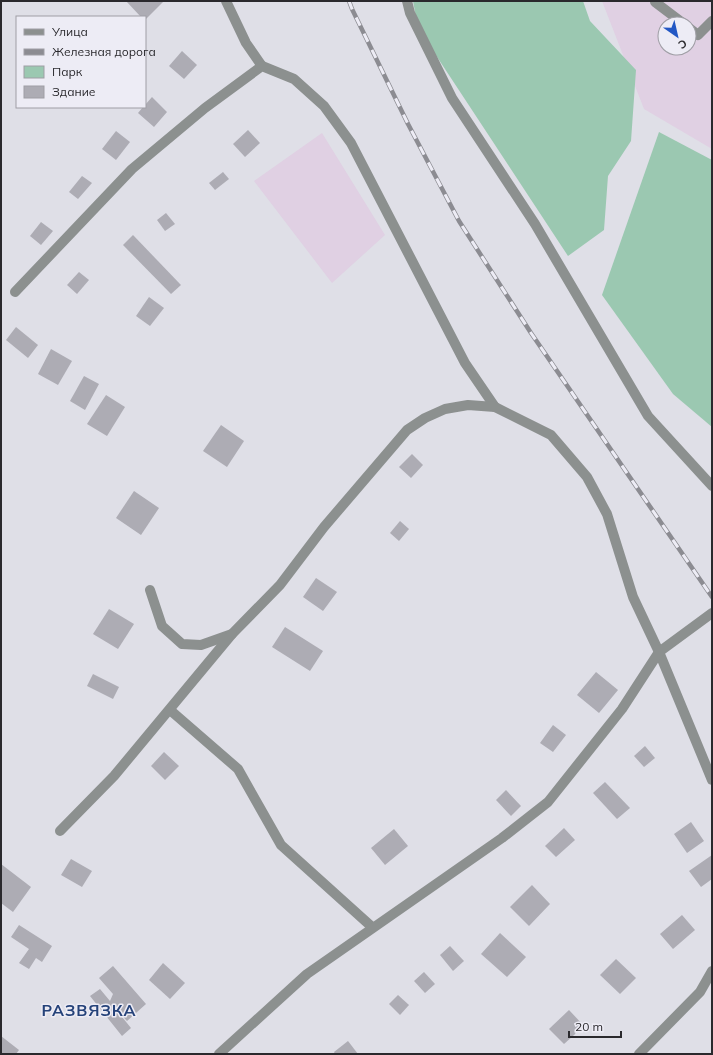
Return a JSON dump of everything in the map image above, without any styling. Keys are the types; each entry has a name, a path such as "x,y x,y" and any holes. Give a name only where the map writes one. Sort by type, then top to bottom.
{"street":[{"path":"226,1 246,43 262,66 294,79 324,106 351,143 465,363 495,407"},
{"path":"407,1 410,13 452,98 535,224 648,416 712,486"},
{"path":"655,1 673,16"},
{"path":"697,34 698,35 712,21"},
{"path":"15,292 132,169 205,108 262,66"},
{"path":"60,831 114,776 232,634 280,585 324,527 407,430 425,418 445,408 468,405 495,407 551,434 587,477 607,514 633,597 659,652 712,780"},
{"path":"150,590 162,626 182,644 201,645 232,634"},
{"path":"219,1054 306,974 502,838 548,802 622,709 659,652 712,613"},
{"path":"170,710 238,769 281,845 372,927"},
{"path":"639,1054 700,992 712,971"}],"shaded area":[{"path":"602,1 712,1 712,149 644,109"},
{"path":"322,133 385,235 332,283 254,181"}],"green space":[{"path":"413,1 583,1 590,21 636,70 631,141 608,176 604,230 568,256 418,28"},
{"path":"659,132 712,160 712,427 673,394 602,295"}],"building":[{"path":"126,1 164,1 146,19 146,16 140,16"},
{"path":"182,51 197,65 184,79 169,66"},
{"path":"152,97 167,112 154,127 138,113 142,108 146,108 146,104"},
{"path":"248,130 260,143 245,157 233,144"},
{"path":"116,131 130,142 116,160 102,149"},
{"path":"223,172 229,179 215,190 209,183"},
{"path":"82,176 92,183 78,199 69,192"},
{"path":"166,213 175,224 165,231 157,220"},
{"path":"41,222 53,231 41,245 30,236"},
{"path":"133,235 181,285 171,294 123,245"},
{"path":"79,272 89,280 77,294 67,285"},
{"path":"149,297 164,308 150,326 136,316"},
{"path":"16,327 38,345 28,358 6,340"},
{"path":"51,349 72,361 58,385 38,374"},
{"path":"84,376 99,384 85,410 70,401"},
{"path":"106,395 125,407 107,436 87,424"},
{"path":"221,425 244,441 227,467 203,451"},
{"path":"412,454 423,465 411,478 399,467"},
{"path":"134,491 159,508 141,535 116,518"},
{"path":"400,521 409,529 399,541 390,533"},
{"path":"316,578 337,592 323,611 303,597"},
{"path":"109,609 134,624 118,649 93,634"},
{"path":"285,627 323,651 310,671 272,647"},
{"path":"596,672 618,690 599,713 577,695"},
{"path":"93,674 119,687 113,699 87,686"},
{"path":"553,725 566,735 553,752 540,743"},
{"path":"645,746 655,758 644,767 634,756"},
{"path":"164,752 179,766 165,780 151,766"},
{"path":"605,782 630,808 617,819 593,793"},
{"path":"506,790 521,806 511,816 496,800"},
{"path":"691,822 704,841 687,853 674,834"},
{"path":"564,828 575,840 556,857 545,846"},
{"path":"394,829 408,846 385,865 371,848"},
{"path":"712,855 712,879 701,887 689,871"},
{"path":"71,859 92,871 82,887 61,875"},
{"path":"1,864 31,887 13,912 1,903"},
{"path":"532,885 550,904 529,926 510,907"},
{"path":"682,915 695,930 673,949 660,934"},
{"path":"19,925 52,946 42,962 36,958 29,969 19,963 29,949 11,937"},
{"path":"500,933 526,957 507,977 481,954"},
{"path":"450,946 464,961 453,971 440,955"},
{"path":"616,959 636,978 620,994 600,975"},
{"path":"163,963 185,983 170,999 149,980"},
{"path":"113,966 146,1004 127,1021 114,1007 131,1028 122,1036 90,996 100,989 110,1001 113,994 99,978"},
{"path":"424,972 435,984 425,993 414,981"},
{"path":"398,995 409,1005 400,1015 389,1004"},
{"path":"569,1010 584,1026 564,1044 549,1029"},
{"path":"1,1036 19,1050 16,1054 1,1054"},
{"path":"348,1041 358,1054 335,1054 334,1052"}],"railway":[{"path":"349,1 408,124 459,221 531,333 712,597"}],"district":[{"name":"РАЗВЯЗКА","path":"89,1010"}]}
